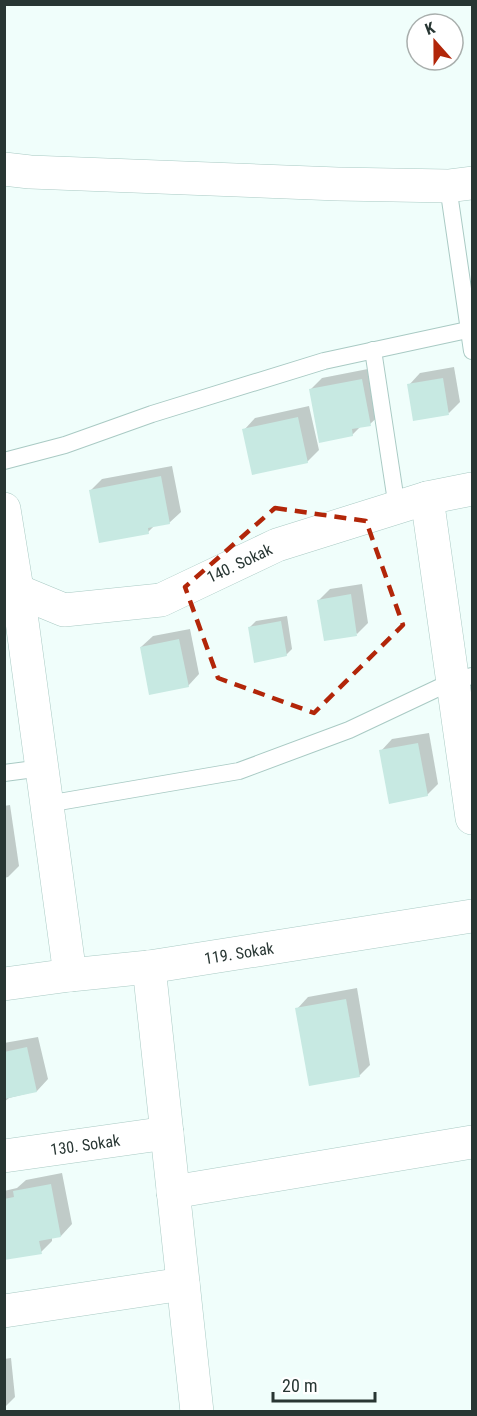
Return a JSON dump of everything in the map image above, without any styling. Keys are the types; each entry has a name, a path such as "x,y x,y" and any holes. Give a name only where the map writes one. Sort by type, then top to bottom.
{"street":[{"path":"4,169 338,184 460,184"},
{"name":"140. Sokak","path":"11,592 64,610 160,600 277,545 412,503 472,489"},
{"path":"412,503 463,679 472,818"},
{"path":"4,510 11,592 42,768 70,975"},
{"name":"119. Sokak","path":"4,984 149,967 472,916"},
{"path":"149,967 196,1412"},
{"name":"130. Sokak","path":"4,1156 167,1133"},
{"path":"173,1192 472,1142"},
{"path":"4,1311 183,1284"}],"lane":[{"path":"460,184 472,351"},
{"path":"4,461 65,445 152,414 324,361 471,330"},
{"path":"373,350 412,503"},
{"path":"47,804 239,771 349,730 463,679"},
{"path":"4,774 42,768"}],"highlighted area":[{"path":"275,508 366,521 403,625 314,713 218,678 185,587"}],"building":[{"path":"443,378 449,415 413,421 407,384"},
{"path":"362,379 371,426 352,429 353,436 319,443 309,389"},
{"path":"298,417 308,463 252,475 242,429"},
{"path":"161,476 170,524 148,528 149,534 99,543 89,490"},
{"path":"351,594 357,636 324,641 317,600"},
{"path":"281,621 287,656 254,663 248,627"},
{"path":"179,639 189,687 149,695 140,647"},
{"path":"418,743 428,796 389,804 379,750"},
{"path":"346,999 360,1077 309,1086 295,1008"},
{"path":"27,1047 37,1092 4,1099 4,1052"},
{"path":"51,1184 61,1237 39,1241 42,1254 4,1260 4,1199 14,1197 13,1191"}]}
